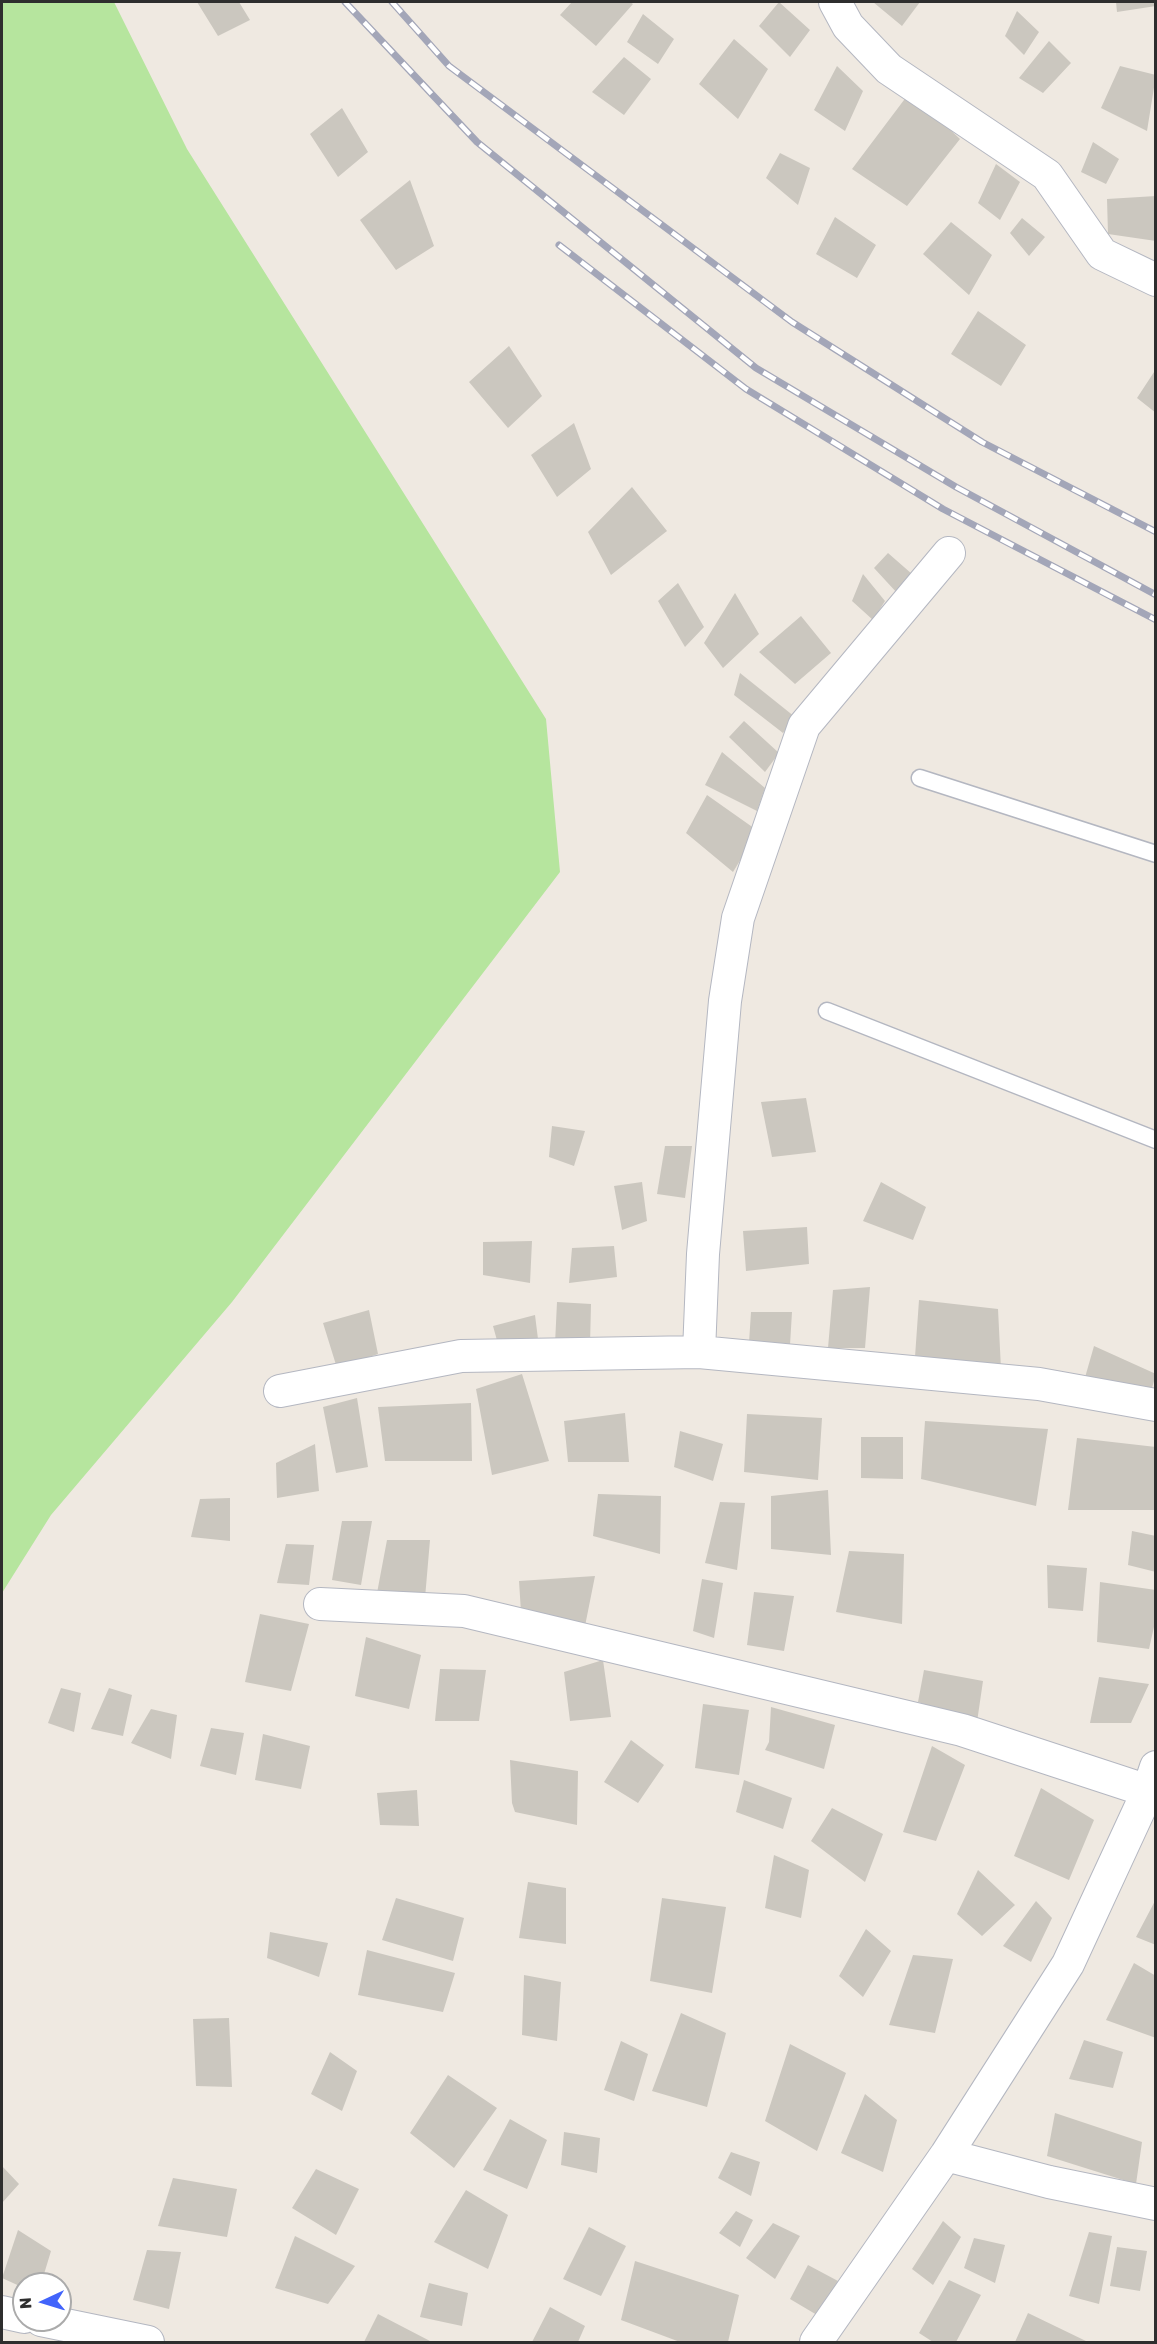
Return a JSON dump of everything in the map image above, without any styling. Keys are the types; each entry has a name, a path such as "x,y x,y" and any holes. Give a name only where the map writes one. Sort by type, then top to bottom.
{"street":[{"path":"835,2 848,26 889,69 1047,175 1102,254 1155,280"},
{"path":"699,1352 703,1254 723,1024 738,918 804,726 949,553"},
{"path":"280,1391 461,1356 699,1352 1039,1384 1155,1405"},
{"path":"320,1604 464,1611 962,1730 1148,1800 1068,1964 827,2340"},
{"path":"945,2155 1049,2182 1155,2204"},
{"path":"72,2327 148,2343"}],"lane":[{"path":"920,778 1155,854"},
{"path":"827,1011 1155,1140"}],"green space":[{"path":"2,2 114,2 187,149 546,719 560,872 232,1302 51,1515 2,1593"}],"building":[{"path":"197,2 239,2 250,20 218,36"},
{"path":"572,2 630,2 633,4 596,46 560,15"},
{"path":"779,2 810,30 790,57 759,26"},
{"path":"873,2 920,2 902,26"},
{"path":"1116,2 1156,2 1156,6 1117,12"},
{"path":"1017,11 1039,32 1024,55 1005,36"},
{"path":"643,14 674,39 658,64 627,42"},
{"path":"734,39 768,69 738,119 699,84"},
{"path":"1049,41 1071,63 1043,93 1019,78"},
{"path":"624,57 651,79 624,115 592,92"},
{"path":"837,66 863,91 845,131 814,110"},
{"path":"1120,66 1156,75 1147,131 1101,108"},
{"path":"910,92 960,139 907,206 852,169"},
{"path":"342,108 368,152 338,177 310,134"},
{"path":"1093,142 1119,159 1106,184 1081,172"},
{"path":"780,153 810,168 798,205 766,178"},
{"path":"996,164 1020,182 1000,220 978,203"},
{"path":"410,180 434,246 396,270 360,220"},
{"path":"1156,196 1156,241 1108,234 1107,199"},
{"path":"835,217 876,245 857,278 816,254"},
{"path":"1022,218 1045,237 1029,256 1010,233"},
{"path":"951,222 992,255 969,295 923,254"},
{"path":"978,311 1026,345 1001,386 951,354"},
{"path":"509,346 542,396 508,428 469,382"},
{"path":"1156,369 1156,413 1137,398"},
{"path":"574,423 591,469 557,497 531,455"},
{"path":"632,487 667,531 611,575 588,532"},
{"path":"888,553 912,574 898,594 874,568"},
{"path":"863,574 885,601 873,620 852,601"},
{"path":"678,583 704,627 685,647 658,601"},
{"path":"735,593 759,634 723,668 704,643"},
{"path":"801,616 831,653 795,684 759,652"},
{"path":"740,673 795,717 783,733 734,695"},
{"path":"744,721 779,753 765,772 729,737"},
{"path":"722,752 765,788 757,811 705,785"},
{"path":"707,795 758,831 733,872 686,833"},
{"path":"806,1098 816,1152 772,1157 761,1102"},
{"path":"552,1126 585,1131 574,1166 549,1157"},
{"path":"665,1146 692,1146 685,1198 657,1194"},
{"path":"642,1182 647,1221 622,1230 614,1186"},
{"path":"881,1182 926,1207 913,1240 863,1221"},
{"path":"807,1227 809,1264 746,1271 743,1231"},
{"path":"532,1241 530,1283 483,1275 483,1242"},
{"path":"614,1246 617,1277 569,1283 572,1248"},
{"path":"870,1287 865,1348 828,1348 833,1290"},
{"path":"919,1300 998,1309 1001,1369 915,1357"},
{"path":"557,1302 591,1304 590,1345 555,1344"},
{"path":"369,1310 378,1354 337,1368 323,1323"},
{"path":"751,1312 792,1312 790,1345 749,1343"},
{"path":"535,1315 538,1339 498,1344 493,1326"},
{"path":"1094,1346 1156,1374 1150,1395 1084,1381"},
{"path":"522,1374 549,1461 492,1475 476,1389"},
{"path":"357,1398 368,1467 336,1473 323,1407"},
{"path":"471,1403 472,1461 385,1461 378,1407"},
{"path":"625,1413 629,1462 568,1462 564,1421"},
{"path":"747,1414 822,1418 818,1480 744,1472"},
{"path":"925,1421 1048,1429 1036,1506 921,1479"},
{"path":"680,1431 723,1444 713,1481 674,1467"},
{"path":"861,1437 903,1437 903,1479 861,1478"},
{"path":"1077,1438 1156,1447 1156,1510 1068,1510"},
{"path":"315,1444 319,1491 277,1498 276,1463"},
{"path":"828,1490 831,1555 771,1549 771,1496"},
{"path":"598,1494 661,1496 660,1554 593,1536"},
{"path":"230,1498 230,1541 191,1537 200,1499"},
{"path":"720,1502 745,1503 737,1570 705,1563"},
{"path":"342,1521 372,1521 361,1585 332,1580"},
{"path":"1132,1531 1156,1536 1156,1572 1128,1565"},
{"path":"387,1540 430,1540 425,1598 377,1593"},
{"path":"286,1544 314,1545 309,1585 277,1583"},
{"path":"849,1551 904,1554 902,1624 836,1612"},
{"path":"1047,1565 1087,1568 1083,1611 1048,1608"},
{"path":"595,1576 585,1626 521,1612 519,1581"},
{"path":"702,1579 723,1583 714,1638 693,1631"},
{"path":"1100,1582 1156,1590 1156,1618 1149,1649 1097,1642"},
{"path":"754,1592 794,1596 784,1651 747,1645"},
{"path":"260,1614 309,1624 291,1691 245,1682"},
{"path":"366,1637 421,1655 409,1709 355,1696"},
{"path":"603,1660 611,1717 570,1721 564,1672"},
{"path":"440,1669 486,1670 479,1721 435,1721"},
{"path":"924,1670 983,1681 977,1722 918,1702"},
{"path":"1099,1677 1149,1684 1131,1723 1090,1723"},
{"path":"61,1688 81,1693 74,1732 48,1723"},
{"path":"109,1688 132,1695 123,1736 91,1729"},
{"path":"703,1704 749,1710 739,1775 695,1768"},
{"path":"771,1707 835,1725 824,1769 765,1750 769,1742"},
{"path":"151,1709 177,1715 171,1759 131,1743"},
{"path":"211,1728 244,1733 236,1775 200,1766"},
{"path":"263,1734 310,1746 301,1789 255,1780"},
{"path":"631,1740 664,1765 638,1803 604,1782"},
{"path":"932,1746 965,1765 936,1841 903,1832"},
{"path":"510,1760 578,1771 577,1825 515,1812 512,1803"},
{"path":"744,1780 792,1798 783,1829 736,1812"},
{"path":"1041,1788 1094,1820 1069,1880 1014,1856"},
{"path":"417,1790 419,1826 380,1825 377,1793"},
{"path":"832,1808 883,1834 865,1882 811,1841"},
{"path":"774,1855 809,1870 801,1918 765,1908"},
{"path":"978,1870 1015,1905 982,1936 957,1914"},
{"path":"528,1882 566,1888 566,1944 519,1938"},
{"path":"396,1898 464,1918 453,1961 382,1940"},
{"path":"662,1898 726,1907 712,1993 650,1981"},
{"path":"1156,1899 1156,1945 1136,1937"},
{"path":"1036,1901 1052,1918 1031,1962 1003,1946"},
{"path":"866,1929 891,1951 863,1997 839,1976"},
{"path":"270,1932 328,1943 319,1977 267,1958"},
{"path":"367,1950 455,1973 443,2012 358,1995"},
{"path":"913,1955 953,1959 935,2033 889,2025"},
{"path":"1134,1963 1156,1976 1156,2038 1106,2020"},
{"path":"524,1975 561,1982 557,2041 522,2035"},
{"path":"681,2013 726,2033 707,2107 652,2091"},
{"path":"229,2018 232,2087 196,2086 193,2019"},
{"path":"1084,2040 1123,2052 1113,2088 1069,2079"},
{"path":"621,2041 648,2054 634,2101 604,2090"},
{"path":"790,2044 846,2073 817,2151 765,2121"},
{"path":"330,2052 357,2071 342,2111 311,2094"},
{"path":"448,2075 497,2108 454,2168 410,2133"},
{"path":"865,2094 897,2120 883,2172 841,2153"},
{"path":"1055,2113 1142,2142 1136,2184 1047,2156"},
{"path":"510,2119 547,2140 527,2189 483,2170"},
{"path":"564,2132 600,2138 597,2173 561,2165"},
{"path":"731,2152 760,2162 751,2196 718,2178"},
{"path":"2,2166 19,2184 2,2203"},
{"path":"316,2169 359,2189 336,2235 292,2208"},
{"path":"173,2178 237,2189 227,2237 158,2226"},
{"path":"466,2190 508,2215 488,2269 434,2242"},
{"path":"736,2211 753,2220 740,2247 719,2233"},
{"path":"943,2221 961,2237 933,2285 912,2269"},
{"path":"773,2223 800,2236 775,2279 746,2258"},
{"path":"589,2227 626,2246 601,2296 563,2279"},
{"path":"18,2230 51,2251 45,2272 12,2272 12,2283 2,2278"},
{"path":"1089,2232 1112,2236 1099,2304 1069,2296"},
{"path":"295,2236 355,2266 328,2304 275,2288"},
{"path":"974,2238 1005,2245 995,2283 964,2268"},
{"path":"1117,2247 1147,2251 1140,2291 1110,2286"},
{"path":"147,2250 181,2252 169,2309 133,2300"},
{"path":"635,2261 739,2295 728,2342 680,2342 621,2320"},
{"path":"808,2265 838,2281 817,2315 790,2299"},
{"path":"949,2280 981,2295 956,2342 933,2342 919,2333"},
{"path":"429,2283 468,2293 462,2326 420,2317"},
{"path":"550,2307 585,2326 578,2342 532,2342"},
{"path":"1028,2313 1088,2342 1015,2342"},
{"path":"378,2314 430,2341 364,2342"}],"railway":[{"path":"345,2 477,142 756,368 956,487 1156,595"},
{"path":"392,2 449,66 792,322 982,442 1156,532"},
{"path":"559,245 746,389 943,509 1156,620"}]}
